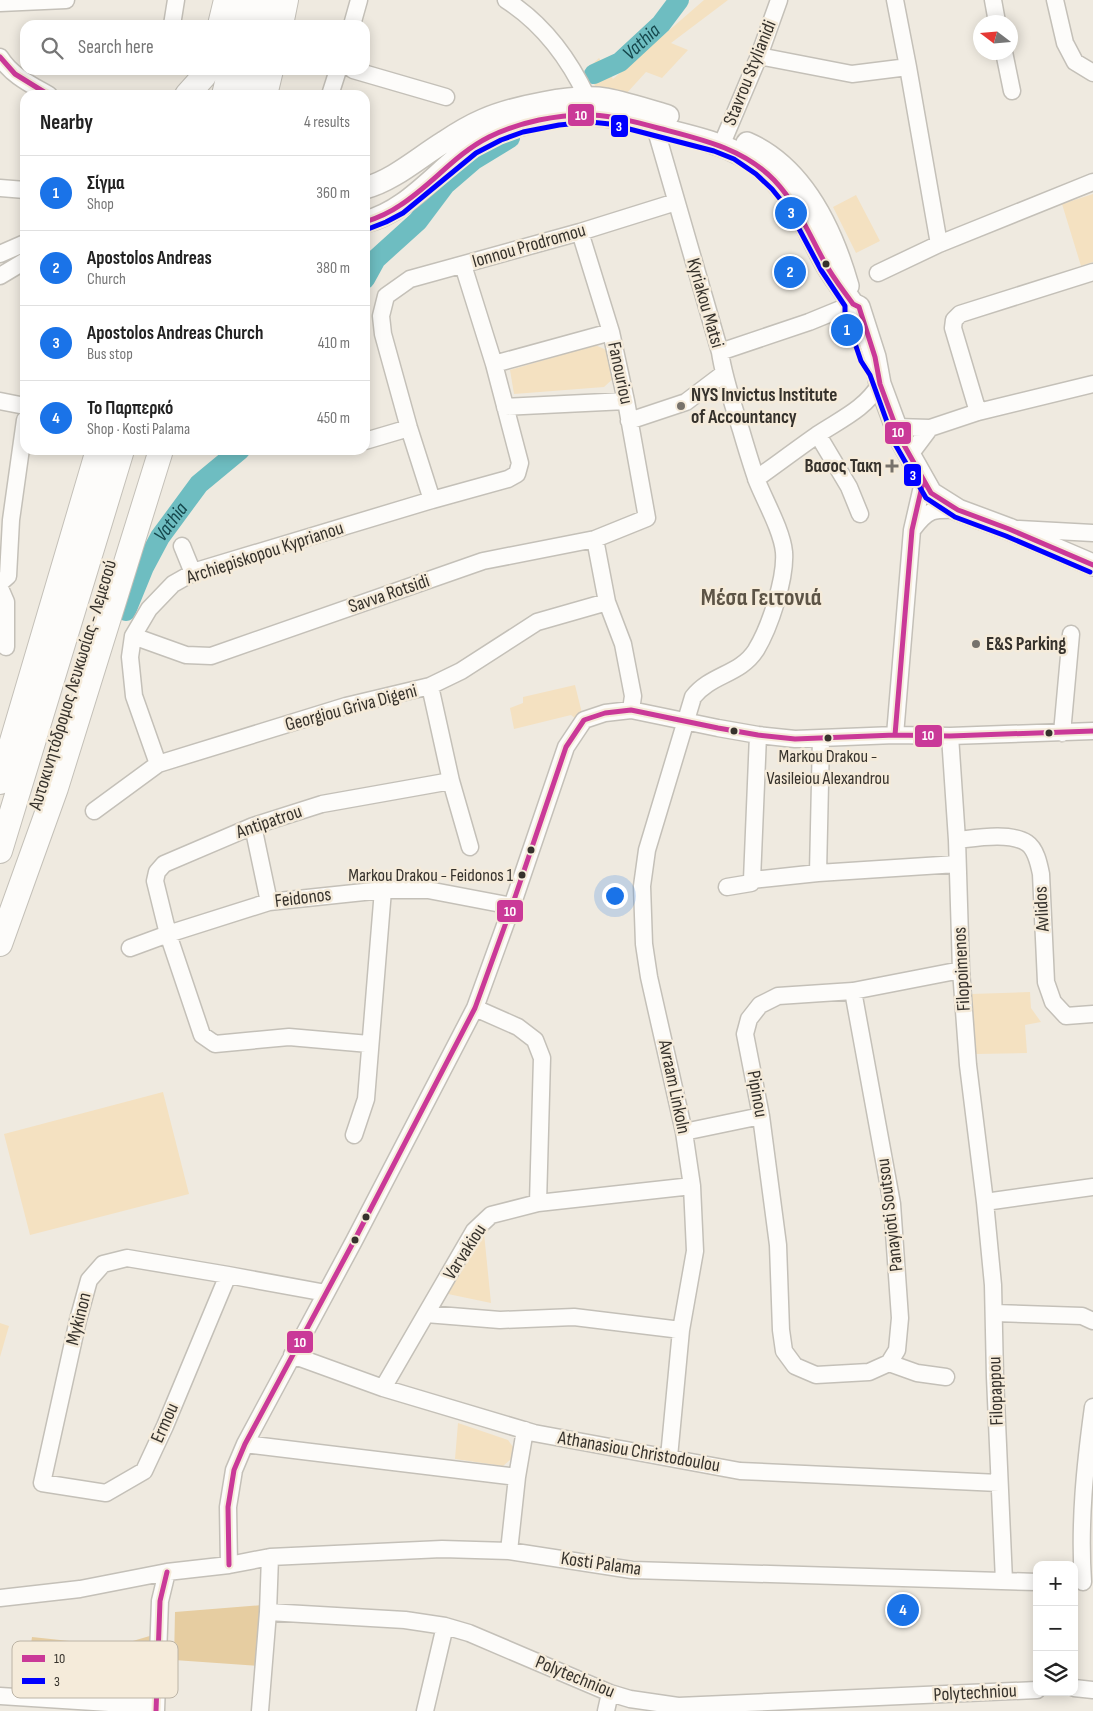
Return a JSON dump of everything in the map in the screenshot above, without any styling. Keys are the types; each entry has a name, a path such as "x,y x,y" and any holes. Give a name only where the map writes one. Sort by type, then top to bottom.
{"highway":[{"path":"221,20 226,0"},
{"path":"241,20 246,0"},
{"path":"264,20 268,0"},
{"path":"282,20 286,0"},
{"path":"191,90 204,75"},
{"path":"225,90 229,75"},
{"path":"247,90 251,75"},
{"path":"266,90 270,75"},
{"path":"0,782 97,455"},
{"name":"Αυτοκινητόδρομος Λευκωσίας - Λεμεσού","path":"0,920 103,552 121,455"},
{"name":"Αυτοκινητόδρομος Λευκωσίας - Λεμεσού","path":"0,851 103,552 143,455"},
{"path":"0,944 56,788 159,455"}],"main road":[{"path":"370,186 386,180 447,140 484,119 512,110 559,100 605,99 628,104 723,140"},
{"path":"370,220 388,215 404,204 453,161 488,137 559,116 581,114 619,118 696,138 751,144 781,165 802,187 821,214 839,254 861,342 878,378 909,456 931,493 958,510 1009,529 1093,565"}],"street":[{"path":"0,3 66,0"},
{"path":"173,20 176,0"},
{"path":"353,20 359,0"},
{"path":"506,0 533,20 559,49 580,82 587,98"},
{"name":"Stavrou Stylianidi","path":"723,140 759,56 780,0"},
{"path":"895,0 938,244"},
{"path":"993,0 996,15"},
{"path":"1056,0 1065,44 1075,62 1093,73"},
{"path":"0,56 18,77 40,90"},
{"path":"759,56 852,74 908,67"},
{"path":"1006,60 1012,91"},
{"path":"332,90 336,75"},
{"path":"370,75 446,97"},
{"name":"Kyriakou Matsi","path":"655,127 720,352 723,374 756,479 784,550 784,568 777,598 756,650 738,668 700,688 693,698 685,722"},
{"path":"878,273 938,244 1093,182"},
{"path":"0,188 20,190"},
{"name":"Ionnou Prodromou","path":"409,428 383,334 381,316 386,296 410,280 580,232 676,202"},
{"name":"Fanouriou","path":"580,232 611,332 626,401 647,518"},
{"path":"0,254 20,245"},
{"path":"0,276 20,264"},
{"path":"463,265 494,364 505,407 626,401"},
{"path":"978,412 953,328 954,320 960,314 1093,272"},
{"path":"720,352 809,322 853,304"},
{"path":"494,364 611,332"},
{"path":"629,421 686,402 723,374"},
{"path":"756,479 854,412 873,396 878,378"},
{"path":"896,427 930,428 978,412 1093,384"},
{"path":"0,401 20,405"},
{"name":"Archiepiskopou Kyprianou","path":"158,764 134,696 130,657 133,636 149,608 172,584 193,573 432,500 508,479 517,474 520,463 505,407"},
{"path":"370,440 409,428 432,500"},
{"path":"909,456 930,428"},
{"path":"818,435 850,487 860,514"},
{"path":"0,583 8,576 12,520 20,455"},
{"path":"895,735 912,530 923,482"},
{"path":"912,530 924,514 940,509 958,510"},
{"name":"Savva Rotsidi","path":"133,636 186,655 211,656 482,561 595,538 647,518"},
{"path":"1009,529 1093,533"},
{"path":"595,538 607,602 623,644 633,696 631,710"},
{"path":"182,546 193,573"},
{"path":"0,588 6,602 6,647"},
{"name":"Georgiou Griva Digeni","path":"94,810 158,764 346,706 430,686 462,671 537,622 607,602"},
{"path":"1062,732 1071,634"},
{"path":"430,686 451,781 470,847"},
{"path":"229,1565 228,1507 234,1470 245,1444 475,1008 566,746 584,720 605,713 631,710 758,735 795,739 1093,731"},
{"name":"Avraam Linkoln","path":"669,1457 682,1330 695,1250 692,1186 684,1132 650,982 644,944 642,886 647,850 685,722"},
{"path":"752,880 758,735"},
{"name":"Filopoimenos","path":"950,736 957,840 961,970 968,1065 985,1202"},
{"path":"818,873 821,738"},
{"name":"Antipatrou","path":"168,934 155,881 157,872 164,864 253,826 322,804 451,781"},
{"path":"253,826 269,902"},
{"name":"Avlidos","path":"957,840 1010,836 1028,843 1038,859 1046,982 1053,1002 1066,1016 1093,1014"},
{"path":"727,887 751,883 752,880 818,873 957,864"},
{"path":"354,1135 366,1099 383,890"},
{"name":"Feidonos","path":"130,948 269,902 383,890 428,890 512,906"},
{"path":"168,934 202,1035 215,1044 289,1037 369,1044"},
{"name":"Pipinou","path":"889,1363 869,1372 816,1375 795,1366 784,1351 781,1330 778,1245 761,1116 745,1034 749,1019 760,1005 778,996 853,991 961,970"},
{"name":"Panayioti Soutsou","path":"853,991 892,1204 900,1318 897,1350 889,1363"},
{"path":"475,1008 518,1027 536,1040 542,1058 538,1203"},
{"path":"684,1132 761,1116"},
{"name":"Varvakiou","path":"383,1388 474,1231 491,1214 538,1203 692,1186"},
{"path":"985,1202 1093,1187"},
{"name":"Filopappou","path":"985,1202 995,1313 995,1377 1004,1581"},
{"name":"Mykinon","path":"42,1483 78,1320 89,1280 103,1264 128,1258 326,1293"},
{"name":"Ermou","path":"42,1483 106,1493 144,1470 165,1426 228,1275"},
{"path":"995,1313 1082,1316 1093,1321"},
{"path":"426,1314 500,1320 574,1317 682,1330"},
{"name":"Athanasiou Christodoulou","path":"292,1355 383,1388 534,1433 740,1471 999,1484"},
{"path":"889,1363 917,1373 946,1377"},
{"path":"1083,1582 1082,1513 1093,1406"},
{"path":"509,1550 517,1477 525,1430"},
{"path":"245,1444 517,1477"},
{"name":"Kosti Palama","path":"0,1598 80,1589 167,1572 229,1565 270,1557 442,1549 509,1550 632,1570 1033,1582"},
{"path":"260,1711 268,1612 270,1557"},
{"path":"159,1641 160,1601 167,1572"},
{"name":"Polytechniou","path":"268,1612 405,1620 445,1626 469,1633 610,1693 630,1699 678,1706 1033,1690"},
{"path":"424,1711 445,1626"},
{"path":"1078,1688 1093,1690"},
{"path":"606,1711 610,1693"},
{"path":"26,1698 156,1708"}],"shaded area":[{"path":"704,0 728,0 671,43 688,50 662,78 646,72 625,95 598,90 585,71 599,58 613,79"},
{"path":"1093,194 1093,262 1081,266 1062,204"},
{"path":"856,195 880,241 856,253 833,207"},
{"path":"595,345 609,351 616,376 604,387 514,394 510,370"},
{"path":"575,685 582,713 576,719 571,715 514,729 510,708 523,703 523,697"},
{"path":"1030,992 1031,1008 1041,1022 1025,1025 1027,1053 976,1054 971,994"},
{"path":"163,1092 189,1194 30,1235 4,1134"},
{"path":"484,1233 491,1303 448,1294"},
{"path":"0,1323 9,1326 0,1357"},
{"path":"458,1423 508,1440 513,1447 511,1459 503,1466 455,1459"},
{"path":"263,1605 259,1666 178,1660 178,1641 174,1641 175,1612"},
{"path":"153,1635 153,1641 133,1641"},
{"path":"32,1637 69,1641 31,1641"},
{"path":"131,1698 142,1698 140,1699 131,1702"}],"waterway":[{"name":"Vathia","path":"594,74 620,62 661,24 679,0"},
{"name":"Vathia","path":"370,270 376,259 418,221 445,185 474,160 510,138"},
{"name":"Vathia","path":"126,611 144,567 160,537 199,484 234,455"}],"transit line":[{"name":"10","path":"0,57 15,74 41,90"},
{"name":"10","path":"370,220 395,209 411,198 477,144 513,127 539,120 579,115 617,118 689,136 735,152 762,169 782,189 796,209 831,274 853,304 859,307 875,357 880,384 900,438 931,493 958,510 1009,529 1093,565"},
{"name":"3","path":"370,228 403,213 476,153 501,140 523,132 559,125 590,122 610,124 714,151 734,159 756,174 772,189 789,210 821,270 845,306 845,314 861,361 870,375 895,444 926,498 955,517 1006,536 1090,572"},
{"name":"10","path":"895,735 912,530 923,482"},
{"name":"10","path":"229,1565 228,1507 234,1470 245,1444 354,1241 475,1008 566,747 584,720 605,713 631,710 718,728 795,739 1093,731"},
{"name":"10","path":"159,1641 160,1601 167,1572"},
{"name":"10","path":"156,1698 156,1711"}],"place":[{"name":"Apostolos Andreas Church","path":"791,213"},
{"name":"Apostolos Andreas","path":"790,272"},
{"name":"Σίγμα","path":"847,330"},
{"name":"NYS Invictus Institute of Accountancy","path":"681,406"},
{"name":"Βασος Τακη","path":"892,466"},
{"name":"E&S Parking","path":"976,644"},
{"name":"Markou Drakou - Vasileiou Alexandrou","path":"828,738"},
{"name":"Markou Drakou - Feidonos 1","path":"522,875"},
{"name":"Το Παρπερκό","path":"903,1610"}],"district":[{"name":"Μέσα Γειτονιά","path":"761,597"}]}
